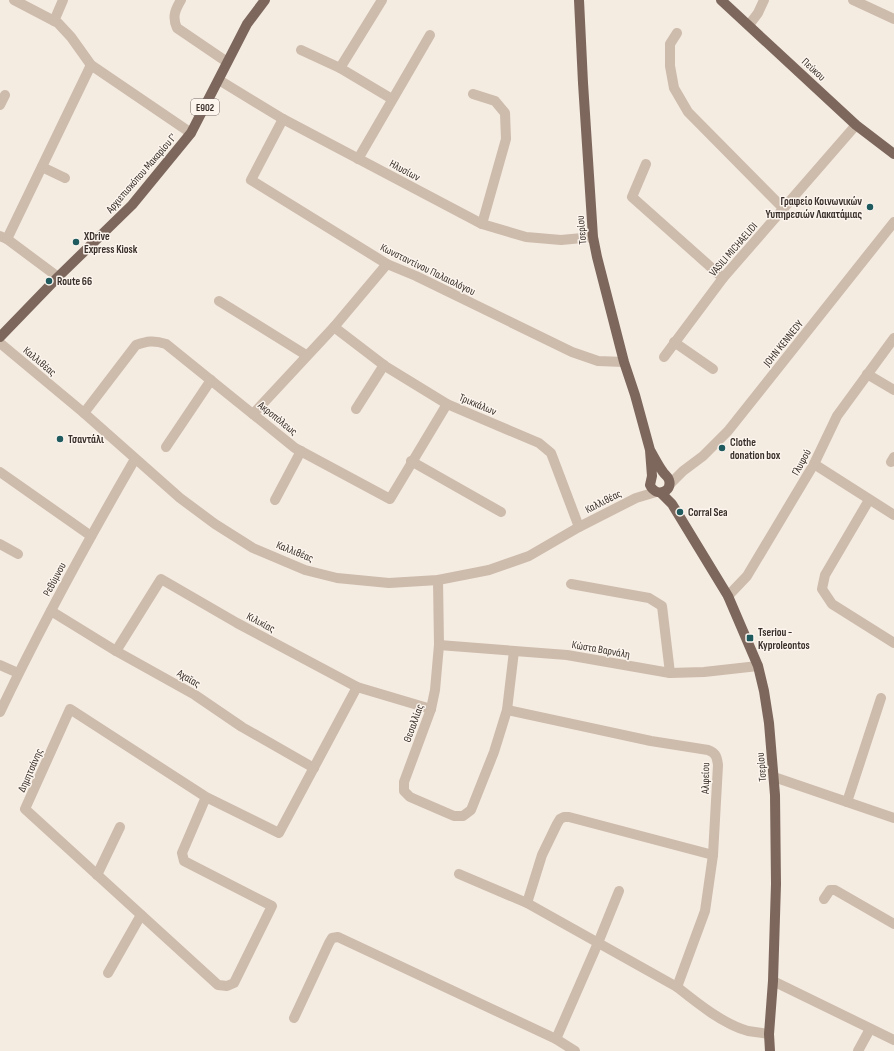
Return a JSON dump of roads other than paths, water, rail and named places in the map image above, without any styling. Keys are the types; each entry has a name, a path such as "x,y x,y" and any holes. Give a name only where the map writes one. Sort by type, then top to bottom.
{"main road":[{"name":"Αρχιεπισκόπου Μακαρίου Γ'","path":"0,337 58,277 132,205 191,133 219,80 226,62 247,24 265,0"},
{"name":"Τσερίου","path":"579,0 583,83 594,238 597,257 624,362 650,450 672,504 728,596 758,666 769,723 774,777 776,884 773,981 769,1034 770,1051"},
{"name":"Πεύκου","path":"721,0 856,125 894,154"},
{"name":"Τσερίου","path":"650,450 651,488 664,484"},
{"path":"651,480 657,473 664,484"}],"street":[{"path":"14,0 58,23 71,37 91,65 191,133"},
{"path":"54,22 62,0"},
{"path":"181,0 176,8 173,19 177,28 226,62"},
{"path":"340,68 382,0"},
{"path":"749,25 758,13 764,0"},
{"path":"853,0 894,20"},
{"path":"677,33 670,44 670,66 674,88 688,112 784,209"},
{"path":"358,159 430,35"},
{"path":"301,50 340,68 392,99"},
{"path":"58,277 3,238 42,167 91,65"},
{"name":"Ηλυσίων","path":"219,80 283,118 482,224 526,237 561,240 594,238"},
{"path":"473,94 495,101 505,113 506,139 482,224"},
{"path":"0,105 5,95"},
{"name":"Κωνσταντίνου Παλαιολόγου","path":"283,118 251,180 387,264 416,276 572,352 598,361 624,362"},
{"name":"VASILI MICHAELIDI","path":"664,357 723,278 856,125"},
{"path":"646,164 632,197 723,278"},
{"path":"42,167 65,178"},
{"name":"JOHN KENNEDY","path":"664,484 703,456 728,431 894,222"},
{"path":"253,414 306,355 334,327 387,264"},
{"path":"218,301 306,355"},
{"name":"Τρικκάλων","path":"334,327 384,365 447,404 539,443 545,447 551,453 579,527"},
{"name":"Γλυφού","path":"728,596 747,576 814,464 837,416 894,338"},
{"name":"Ακροπόλεως","path":"84,413 136,345 146,341 157,341 166,344 295,448 390,499 447,404"},
{"path":"674,342 713,369"},
{"name":"Καλλιθέας","path":"0,343 84,413 180,498 215,524 253,548 305,570 337,578 389,583 438,580 489,570 529,556 579,527 636,498"},
{"path":"356,409 384,365"},
{"path":"867,374 894,390"},
{"path":"166,447 211,380"},
{"path":"275,500 301,451"},
{"name":"Ρεθύμνου","path":"0,712 50,611 135,459"},
{"path":"411,462 501,512"},
{"path":"814,464 894,515"},
{"path":"0,472 91,536"},
{"path":"636,498 651,480"},
{"path":"636,498 664,484"},
{"path":"869,500 825,575 822,589 832,604 894,643"},
{"path":"0,544 18,554"},
{"name":"Κιλικίας","path":"116,651 161,579 237,623 357,687 431,710"},
{"name":"Θεσαλλίας","path":"438,580 439,646 435,690 431,710 404,782 404,791 410,797 454,816 463,816 468,814 471,810 494,752 506,710"},
{"path":"571,584 649,598 662,606 670,673"},
{"name":"Αχαϊας","path":"50,611 116,651 195,695 242,727 314,768"},
{"name":"Κώστα Βαρνάλη","path":"439,646 514,650 567,655 670,673 704,672 758,666"},
{"path":"506,710 514,650"},
{"path":"0,665 18,673"},
{"path":"206,798 280,833 357,687"},
{"path":"847,802 882,698"},
{"name":"Δημητσάνης","path":"70,709 206,798 182,853 184,861 272,906 234,983 227,986 218,985 97,875 25,809 70,709"},
{"name":"Αλφείου","path":"506,710 652,741 708,750 713,752 717,757 718,765 713,855 705,911 677,987"},
{"path":"774,777 894,818"},
{"path":"527,903 542,855 557,824 560,819 564,817 569,817 713,855"},
{"path":"97,875 120,828"},
{"path":"460,874 527,903 677,987 699,1004 732,1025 747,1030 769,1034"},
{"path":"824,899 830,890 835,890 894,924"},
{"path":"556,1039 619,892"},
{"path":"108,973 141,915"},
{"path":"294,1018 329,943 332,938 338,937 556,1039 575,1051"},
{"path":"773,981 894,1040"},
{"path":"858,1051 870,1029"}],"place":[{"name":"Γραφείο Κοινωνικών Υυπηρεσιών Λακατάμιας","path":"870,207"},
{"name":"XDrive Express Kiosk","path":"76,242"},
{"name":"Route 66","path":"49,281"},
{"name":"Τσαντάλι","path":"60,439"},
{"name":"Clothe donation box","path":"722,448"},
{"name":"Corral Sea","path":"680,512"},
{"name":"Tseriou - Kyproleontos","path":"750,638"}]}
